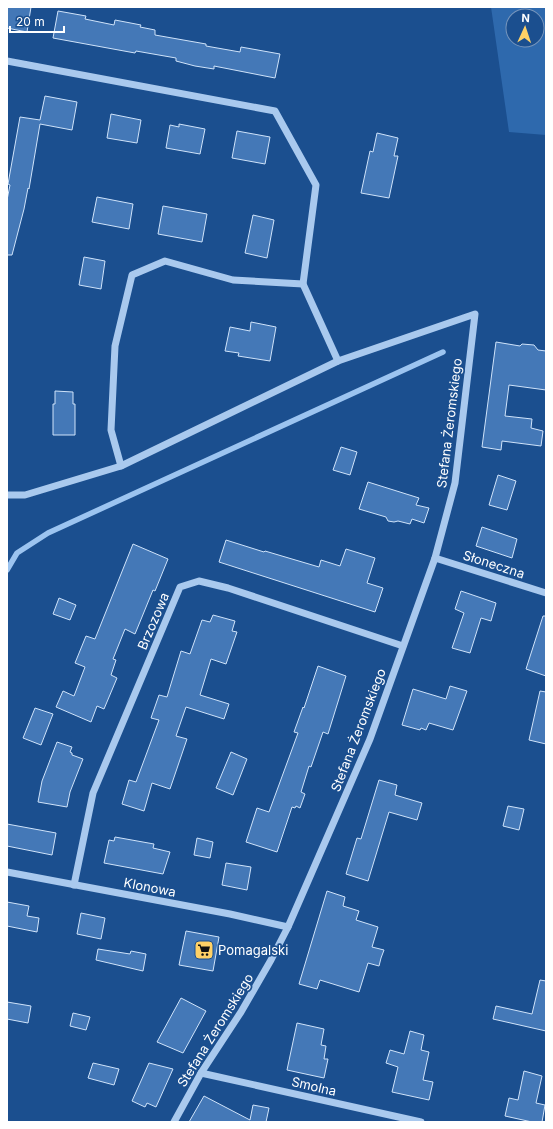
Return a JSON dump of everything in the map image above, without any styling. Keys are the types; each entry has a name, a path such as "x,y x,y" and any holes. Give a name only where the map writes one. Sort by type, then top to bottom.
{"street":[{"path":"7,495 25,496 121,466 338,361 303,284 316,185 276,111 8,64"},
{"path":"121,466 111,430 115,346 132,275 165,261 233,280 303,284"},
{"name":"Stefana Żeromskiego","path":"174,1122 201,1073 241,1012 272,960 288,927 370,739 435,558 455,483 475,314 338,361"},
{"name":"Słoneczna","path":"435,558 546,594"},
{"name":"Brzozowa","path":"74,885 93,793 180,586 199,581 228,588 403,646"},
{"name":"Klonowa","path":"7,872 230,914 288,927"},
{"name":"Smolna","path":"201,1073 421,1122"}],"shaded area":[{"path":"491,7 546,7 546,135 509,132"}],"building":[{"path":"7,7 31,7 27,32 7,28"},
{"path":"58,11 86,16 85,19 114,25 115,20 141,25 140,27 155,30 155,35 206,44 206,46 240,52 241,47 280,54 275,78 214,66 214,69 195,66 176,61 176,58 136,51 135,53 53,38"},
{"path":"45,96 77,102 72,130 40,124 29,189 28,188 24,209 12,255 7,255 7,200 10,185 8,184 20,117 40,120"},
{"path":"111,114 141,120 137,143 107,138"},
{"path":"179,124 205,129 200,154 166,148 170,125 179,127"},
{"path":"237,131 270,137 265,164 232,158"},
{"path":"377,133 398,138 394,156 398,156 389,198 361,193 370,151 373,152"},
{"path":"97,197 133,204 129,229 92,222"},
{"path":"163,206 207,214 202,242 158,234"},
{"path":"253,215 274,220 267,258 245,253"},
{"path":"84,257 105,261 101,289 79,285"},
{"path":"251,322 276,327 270,361 238,356 239,353 225,351 230,327 250,331"},
{"path":"496,342 520,346 522,344 534,345 538,350 546,351 546,390 509,385 505,416 532,419 531,428 543,431 541,446 502,441 501,450 482,447"},
{"path":"55,391 73,392 73,404 75,404 75,435 53,435 53,404 55,404"},
{"path":"341,447 357,452 350,475 333,470"},
{"path":"498,475 516,481 507,510 489,505"},
{"path":"368,482 419,498 416,505 429,508 424,523 412,519 410,524 398,521 388,521 386,517 359,509"},
{"path":"482,527 517,539 512,558 476,546"},
{"path":"226,540 319,567 321,560 340,566 346,549 375,558 367,583 383,588 375,612 219,562"},
{"path":"133,544 168,559 155,591 153,590 135,634 125,629 113,659 116,660 111,675 117,678 104,709 97,706 91,722 56,707 63,691 74,696 85,667 75,663 86,636 95,639"},
{"path":"461,591 496,603 491,621 481,618 470,653 452,648 464,613 455,609"},
{"path":"59,598 76,605 70,620 53,614"},
{"path":"213,615 235,621 232,631 237,632 226,664 211,659 200,695 229,704 224,719 186,707 176,736 187,739 170,789 152,783 144,811 122,804 129,780 136,782 159,720 151,718 159,695 167,697 181,651 190,654 202,620 210,622"},
{"path":"543,616 546,616 546,676 526,669"},
{"path":"318,666 346,676 328,734 323,732 311,767 309,766 301,792 305,794 300,808 296,806 295,808 292,807 277,852 246,842 257,808 269,812 298,733 294,732"},
{"path":"450,686 467,691 453,730 429,723 426,730 421,728 420,730 402,725 413,689 446,699"},
{"path":"540,691 546,692 546,744 529,740"},
{"path":"35,708 53,714 41,745 23,738"},
{"path":"57,742 72,747 70,752 72,755 83,759 70,792 67,807 38,802 42,781"},
{"path":"231,752 247,759 233,795 216,788"},
{"path":"379,780 397,785 395,795 422,803 417,820 389,812 368,881 346,874 357,838 361,839"},
{"path":"508,806 524,809 519,830 503,826"},
{"path":"7,824 56,833 52,855 7,846"},
{"path":"115,837 154,844 153,848 170,852 163,874 104,863 109,840 114,841"},
{"path":"197,838 213,842 210,858 194,855"},
{"path":"226,863 251,867 247,890 222,885"},
{"path":"327,891 345,897 343,906 359,911 356,920 378,927 372,947 384,950 379,966 368,963 359,992 320,980 317,989 299,984"},
{"path":"7,902 29,906 27,916 39,918 37,932 7,926"},
{"path":"81,913 105,918 101,939 77,934"},
{"path":"186,931 219,937 213,971 179,965"},
{"path":"98,949 130,954 131,951 146,954 143,971 96,960"},
{"path":"540,980 546,981 546,1031 493,1019 496,1006 532,1014"},
{"path":"181,998 206,1011 183,1053 157,1042"},
{"path":"7,1002 31,1006 28,1023 7,1019"},
{"path":"73,1013 90,1017 86,1030 70,1026"},
{"path":"297,1023 324,1029 321,1045 326,1046 324,1059 328,1059 324,1078 287,1070"},
{"path":"410,1031 424,1035 421,1050 429,1052 423,1080 433,1082 429,1100 392,1092 398,1067 386,1063 390,1050 404,1054"},
{"path":"93,1063 119,1069 114,1085 88,1078"},
{"path":"149,1063 173,1069 156,1107 147,1103 145,1107 132,1101"},
{"path":"524,1071 542,1076 536,1103 545,1105 542,1122 532,1122 505,1116 509,1098 518,1100"},
{"path":"204,1096 250,1120 253,1105 269,1108 266,1122 189,1122"}],"waterway":[{"path":"7,570 17,553 48,533 443,352"}],"place":[{"name":"Pomagalski","path":"204,950"}]}
